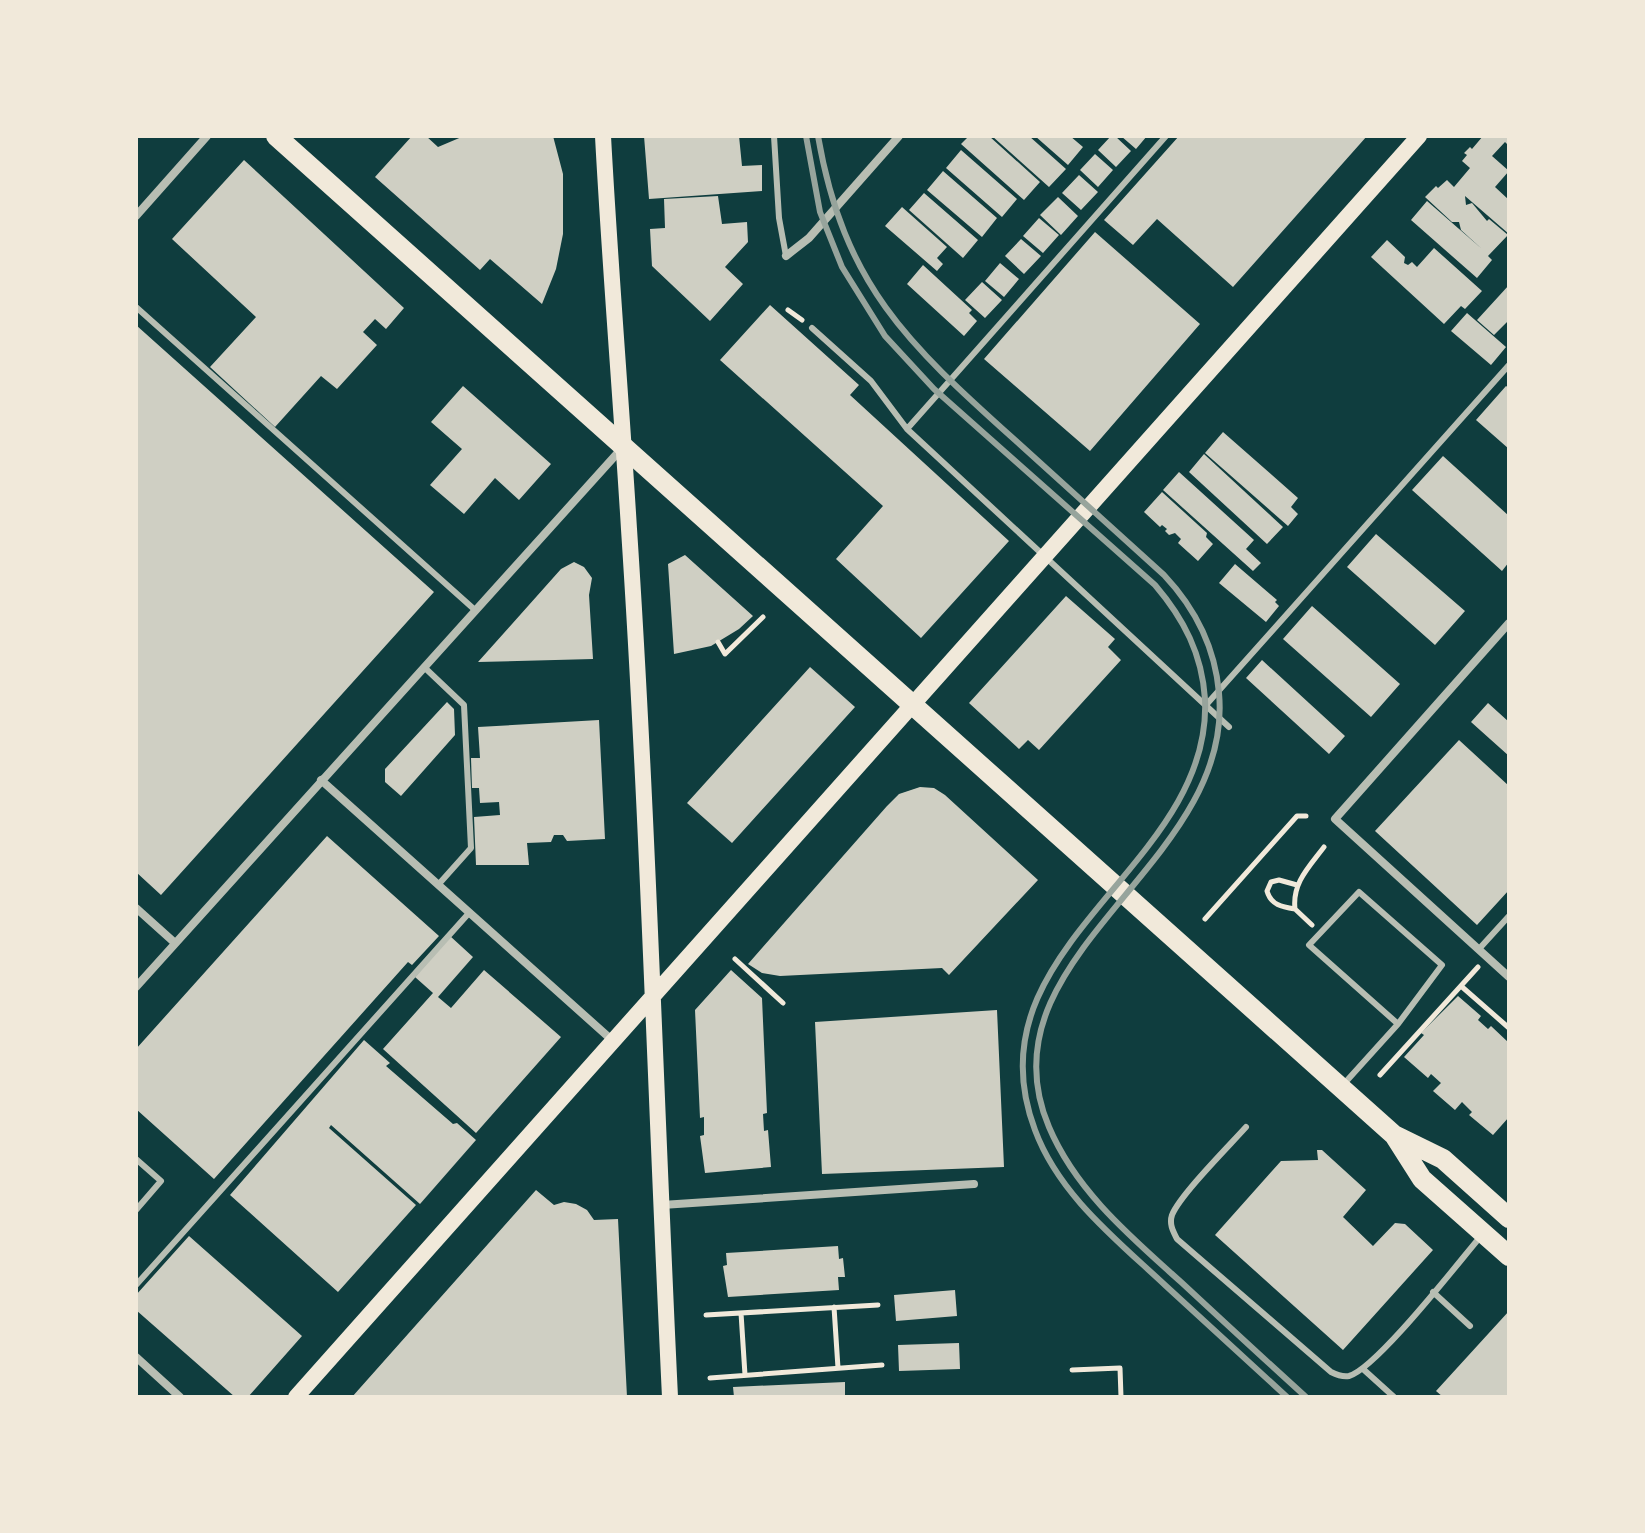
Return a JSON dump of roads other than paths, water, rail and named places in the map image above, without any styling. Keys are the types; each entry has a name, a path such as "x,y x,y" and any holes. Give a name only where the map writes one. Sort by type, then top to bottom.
{"main road":[{"path":"276,136 1394,1135 1422,1179 1509,1256"},
{"path":"603,136 654,996 670,1397"},
{"path":"296,1397 1419,136"},
{"path":"1394,1135 1443,1159 1507,1212"}],"street":[{"path":"136,216 207,136"},
{"path":"786,256 809,238 899,136"},
{"path":"136,987 623,446"},
{"path":"1509,623 1335,819 1509,977"},
{"path":"321,780 613,1042"},
{"path":"136,908 175,943"},
{"path":"661,1205 974,1184"},
{"path":"1483,1234 1507,1212"},
{"path":"136,1357 180,1397"}],"lane":[{"path":"774,136 779,218 786,256"},
{"path":"907,429 1166,136"},
{"path":"136,307 475,610"},
{"path":"812,328 871,381 907,429 1229,727"},
{"path":"1206,705 1509,365"},
{"path":"424,667 464,705 471,848 438,885"},
{"path":"1341,1087 1398,1024 1442,965 1359,892 1309,945 1398,1024"},
{"path":"136,1285 469,913"},
{"path":"1479,949 1509,916"},
{"path":"1246,1127 1173,1212 1170,1219 1172,1228 1177,1239 1322,1366 1340,1376 1350,1376 1375,1360 1483,1234"},
{"path":"136,1159 161,1181 136,1210"},
{"path":"1433,1292 1470,1326"},
{"path":"1363,1369 1394,1397"}],"railway":[{"path":"806,136 820,212 842,267 885,336 934,389 1155,585 1183,624 1196,652 1205,699 1197,758 1172,812 1060,957 1033,1009 1023,1066 1035,1130 1074,1196 1109,1234 1287,1397"},
{"path":"818,136 845,233 863,272 886,308 942,373 1164,575 1194,615 1208,644 1219,693 1213,754 1189,810 1075,960 1047,1011 1036,1066 1049,1127 1060,1150 1089,1192 1143,1248 1306,1397"}]}
